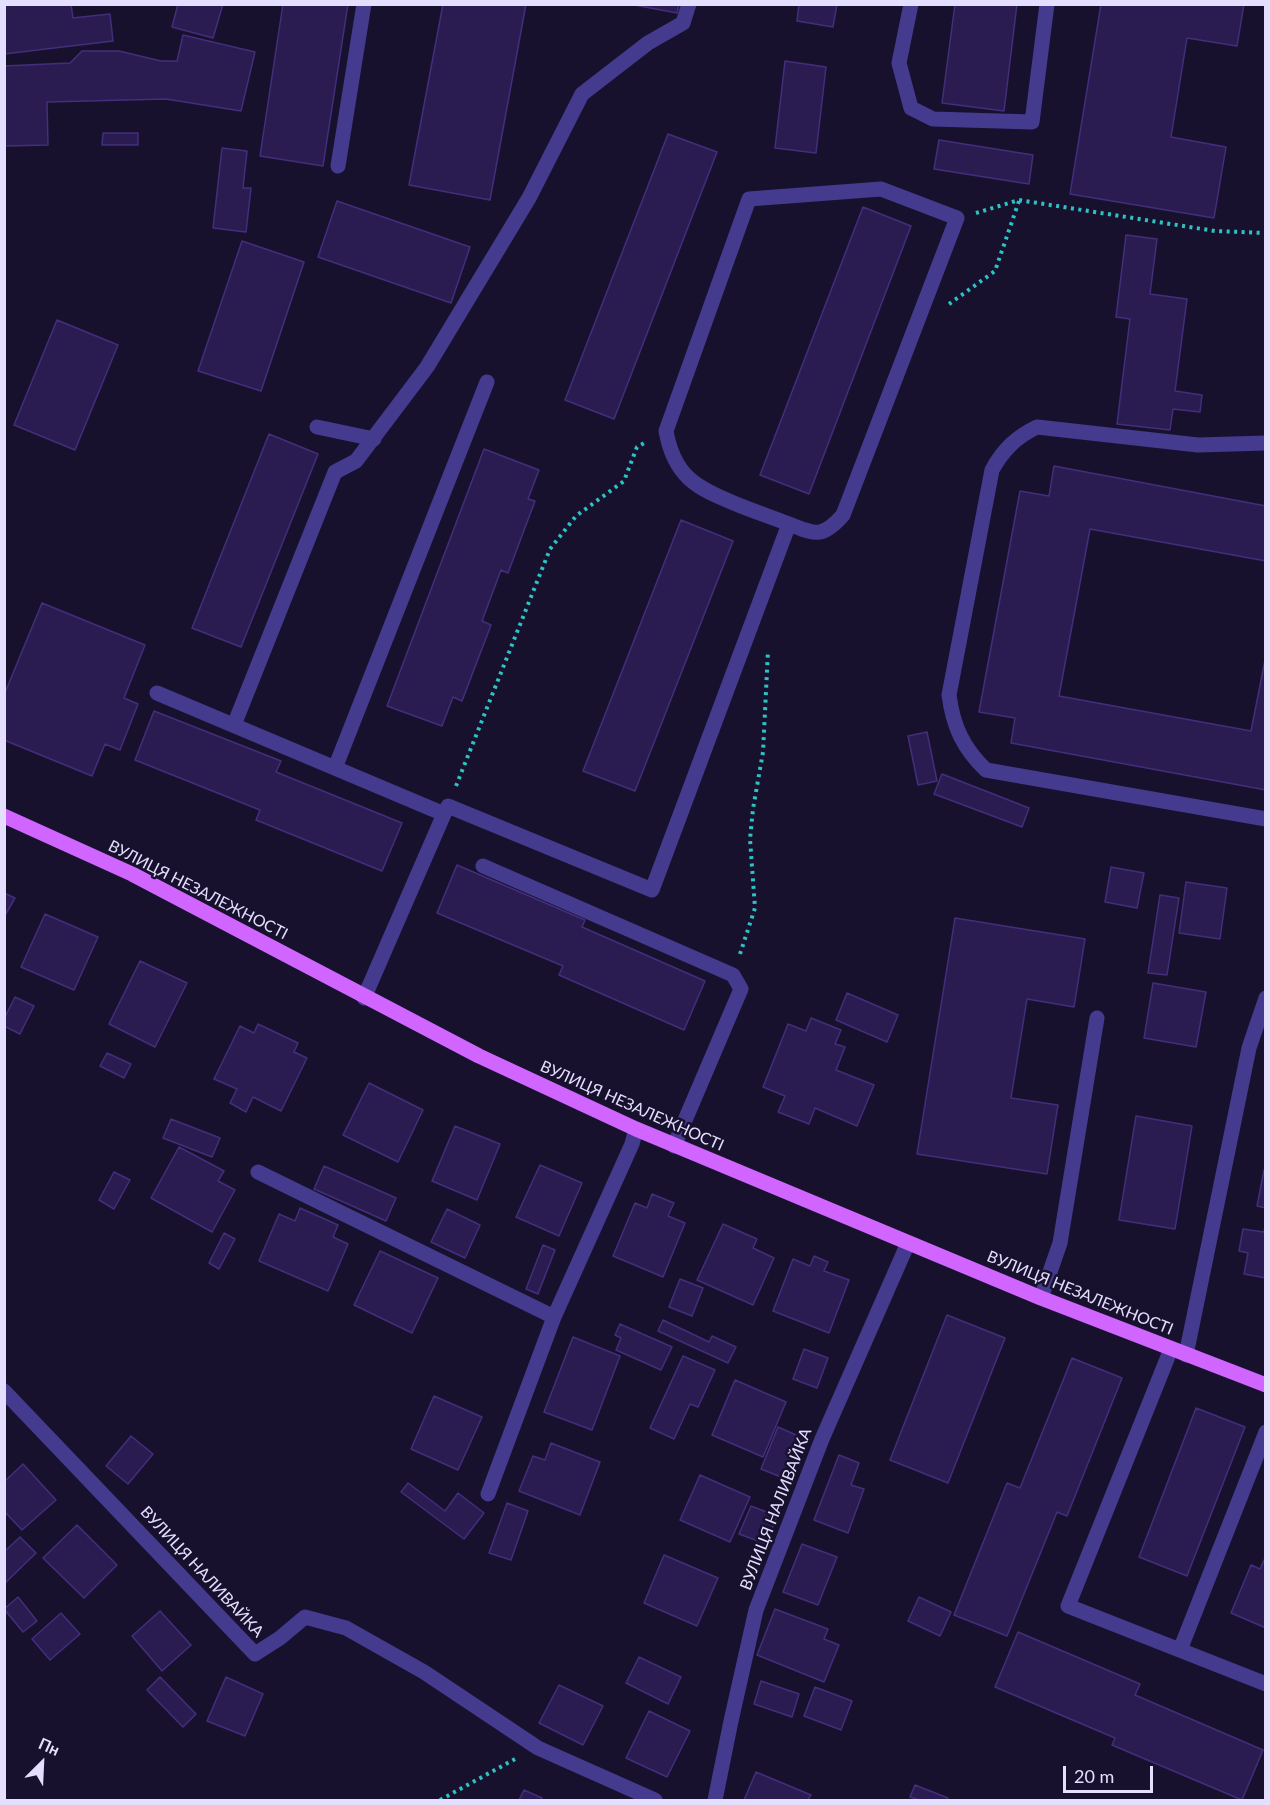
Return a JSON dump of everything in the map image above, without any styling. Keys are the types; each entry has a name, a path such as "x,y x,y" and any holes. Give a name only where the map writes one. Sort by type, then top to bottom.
{"main road":[{"name":"ВУЛИЦЯ НЕЗАЛЕЖНОСТІ","path":"4,816 132,874 478,1056 636,1129 1041,1298 1266,1385"}],"street":[{"path":"338,166 364,4"},
{"path":"234,725 335,472 356,461 434,357 529,198 582,94 648,43 683,23 689,4"},
{"path":"911,4 899,63 911,108 933,119 1032,122 1047,4"},
{"path":"881,189 957,218 915,328 843,515 835,524 816,534 710,494 698,487 678,468 672,456 666,431 749,199 881,189"},
{"path":"335,768 487,382"},
{"path":"316,427 374,439"},
{"path":"1266,442 1198,445 1037,427 1013,441 1000,455 992,470 950,695 952,716 959,736 966,749 986,770 1266,819"},
{"path":"157,693 335,768 652,890 789,524"},
{"path":"364,998 446,810"},
{"path":"483,866 733,975 741,989 674,1146"},
{"path":"1186,1355 1249,1048 1266,998"},
{"path":"1041,1298 1060,1243 1096,1018"},
{"path":"488,1494 554,1317 599,1221 632,1144 636,1129"},
{"path":"258,1172 554,1317"},
{"name":"ВУЛИЦЯ НАЛИВАЙКА","path":"715,1800 756,1610 822,1439 908,1243"},
{"path":"1171,1349 1068,1606 1266,1684"},
{"name":"ВУЛИЦЯ НАЛИВАЙКА","path":"4,1391 255,1654 280,1638 305,1617 346,1628 424,1672 538,1748 655,1800"},
{"path":"1180,1650 1266,1432"}],"path":[{"path":"915,328 995,272 1019,200"},
{"path":"957,218 1019,200 1215,231 1266,232"},
{"path":"446,810 550,549 576,516 624,481 638,447 666,431"},
{"path":"733,975 755,909 750,839 763,752 768,642"},
{"path":"440,1800 538,1748"}],"building":[{"path":"4,4 71,4 73,18 110,14 113,41 4,54"},
{"path":"178,4 223,4 213,38 172,27"},
{"path":"283,4 348,4 323,166 260,156"},
{"path":"443,4 526,4 490,200 409,185"},
{"path":"629,4 679,4 677,13"},
{"path":"799,4 837,4 833,27 797,21"},
{"path":"955,4 1017,4 1004,111 942,103"},
{"path":"1101,4 1244,4 1237,46 1187,38 1171,137 1226,147 1214,218 1070,194"},
{"path":"183,35 255,52 241,111 166,99 47,102 48,145 5,146 4,66 70,63 82,51 119,51 161,61 177,61"},
{"path":"785,61 826,67 816,153 775,148"},
{"path":"103,133 138,133 138,145 102,145"},
{"path":"668,134 717,152 614,419 565,400"},
{"path":"939,140 1033,155 1029,184 934,169"},
{"path":"222,148 247,151 243,188 251,188 246,232 213,228"},
{"path":"337,201 470,247 451,303 318,257"},
{"path":"863,207 911,226 809,494 760,475"},
{"path":"1126,235 1157,239 1150,294 1187,299 1175,391 1202,395 1200,412 1173,409 1170,430 1117,424 1130,319 1116,317"},
{"path":"242,241 304,262 261,391 198,371"},
{"path":"57,320 118,345 75,450 14,425"},
{"path":"269,434 318,454 241,647 192,628"},
{"path":"484,449 539,470 528,499 535,501 508,573 501,570 482,621 491,625 462,701 453,697 442,726 387,706"},
{"path":"1054,466 1266,506 1266,561 1090,529 1059,696 1251,731 1266,655 1266,790 1011,743 1015,718 979,712 1020,491 1049,496"},
{"path":"681,520 733,541 635,791 583,771"},
{"path":"42,603 145,645 124,698 138,704 120,750 105,744 92,776 4,740 4,695"},
{"path":"154,711 281,761 276,772 402,823 382,871 256,820 260,810 135,760"},
{"path":"927,732 937,781 918,785 908,736"},
{"path":"942,774 1029,808 1022,827 934,794"},
{"path":"457,865 585,920 582,927 705,981 684,1030 559,975 563,966 437,913"},
{"path":"1111,867 1144,873 1137,908 1105,902"},
{"path":"1186,882 1227,888 1220,939 1179,933"},
{"path":"4,893 15,898 4,917"},
{"path":"1160,895 1179,898 1167,975 1148,973"},
{"path":"45,914 98,937 74,990 21,967"},
{"path":"955,918 1085,939 1074,1007 1027,999 1011,1098 1058,1105 1047,1174 917,1154"},
{"path":"140,961 187,983 155,1047 109,1024"},
{"path":"1153,983 1206,992 1196,1047 1144,1038"},
{"path":"847,993 898,1015 887,1042 836,1020"},
{"path":"15,997 34,1006 20,1034 4,1026 4,1019"},
{"path":"811,1018 841,1030 835,1044 845,1047 836,1070 874,1085 857,1126 815,1108 809,1124 778,1112 785,1096 763,1087 788,1024 806,1031"},
{"path":"258,1024 298,1043 294,1052 307,1058 281,1111 253,1097 246,1112 230,1103 237,1089 214,1079 240,1026 254,1033"},
{"path":"107,1053 131,1064 124,1078 100,1066"},
{"path":"369,1083 423,1110 398,1162 343,1135"},
{"path":"1136,1116 1192,1126 1175,1229 1119,1220"},
{"path":"171,1119 220,1138 212,1157 163,1138"},
{"path":"455,1126 500,1144 477,1200 432,1181"},
{"path":"179,1147 224,1171 218,1181 235,1190 212,1232 151,1198"},
{"path":"540,1165 582,1183 559,1236 516,1217"},
{"path":"324,1166 396,1198 386,1221 314,1189"},
{"path":"1264,1170 1266,1170 1266,1208 1257,1206"},
{"path":"114,1172 130,1180 114,1209 99,1200"},
{"path":"652,1194 674,1203 668,1216 685,1223 663,1277 613,1256 635,1203 647,1208"},
{"path":"300,1208 338,1225 333,1237 348,1244 328,1291 259,1261 279,1214 295,1221"},
{"path":"447,1209 480,1225 465,1258 431,1242"},
{"path":"1266,1221 1266,1278 1244,1274 1248,1253 1239,1251 1243,1229 1264,1232"},
{"path":"723,1224 757,1239 753,1248 774,1258 753,1305 697,1280"},
{"path":"224,1233 235,1239 219,1269 209,1263"},
{"path":"543,1245 555,1250 538,1294 526,1289"},
{"path":"380,1251 438,1278 412,1333 354,1305"},
{"path":"814,1256 828,1262 824,1271 849,1280 829,1333 773,1311 793,1259 810,1266"},
{"path":"680,1279 703,1288 692,1316 669,1307"},
{"path":"947,1315 1005,1338 948,1483 890,1460"},
{"path":"663,1320 709,1342 712,1336 736,1347 728,1363 658,1331"},
{"path":"620,1324 672,1347 661,1370 616,1350 621,1338 615,1335"},
{"path":"573,1337 620,1356 592,1430 544,1412"},
{"path":"804,1349 828,1358 817,1388 793,1379"},
{"path":"683,1356 715,1370 698,1407 690,1404 674,1439 650,1428"},
{"path":"1072,1358 1122,1378 1067,1516 1057,1512 1007,1636 954,1615 1007,1483 1020,1488"},
{"path":"735,1380 786,1402 763,1457 712,1435"},
{"path":"434,1396 482,1417 458,1470 411,1449"},
{"path":"1196,1408 1245,1427 1187,1576 1139,1557"},
{"path":"778,1427 803,1438 786,1479 761,1469"},
{"path":"131,1436 153,1454 128,1484 106,1466"},
{"path":"551,1443 600,1462 580,1515 519,1491 533,1456 545,1460"},
{"path":"839,1455 859,1463 851,1485 864,1489 848,1533 814,1520"},
{"path":"23,1464 56,1500 22,1530 4,1511 4,1482"},
{"path":"700,1475 750,1497 730,1542 680,1520"},
{"path":"408,1483 445,1511 458,1493 484,1513 464,1539 401,1492"},
{"path":"507,1503 528,1511 511,1560 489,1553"},
{"path":"751,1506 777,1516 766,1544 739,1534"},
{"path":"77,1525 117,1565 84,1598 43,1558"},
{"path":"20,1537 36,1553 4,1584 4,1552"},
{"path":"802,1544 837,1557 818,1605 783,1592"},
{"path":"664,1555 718,1578 697,1626 644,1603"},
{"path":"1266,1556 1266,1628 1231,1613 1251,1565 1260,1569"},
{"path":"18,1597 37,1621 23,1632 4,1609"},
{"path":"919,1597 951,1612 940,1636 908,1621"},
{"path":"775,1609 828,1629 824,1639 839,1645 824,1682 757,1655"},
{"path":"160,1611 191,1645 162,1671 132,1636"},
{"path":"61,1613 80,1634 50,1660 32,1639"},
{"path":"1018,1632 1140,1684 1135,1695 1263,1750 1242,1800 1112,1745 1115,1738 995,1687"},
{"path":"639,1657 681,1677 668,1704 626,1683"},
{"path":"160,1677 196,1714 183,1727 147,1690"},
{"path":"226,1677 263,1694 245,1736 207,1721"},
{"path":"761,1681 799,1694 792,1717 754,1704"},
{"path":"559,1685 603,1706 583,1745 539,1723"},
{"path":"815,1687 852,1701 841,1730 804,1716"},
{"path":"649,1711 690,1731 667,1777 626,1758"},
{"path":"756,1772 811,1795 808,1800 744,1800"},
{"path":"915,1785 948,1798 947,1800 920,1800 910,1797"},
{"path":"524,1790 542,1798 541,1800 519,1800"}]}
